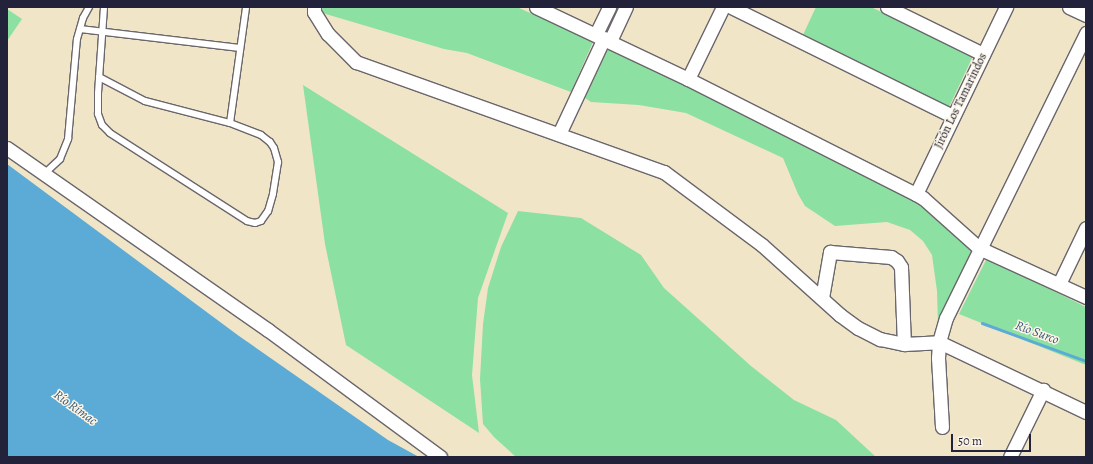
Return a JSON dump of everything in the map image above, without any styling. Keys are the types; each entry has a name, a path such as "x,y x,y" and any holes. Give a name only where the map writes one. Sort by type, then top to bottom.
{"street":[{"path":"314,7 314,12 328,34 356,62 664,172 762,245 840,315 858,328 880,339 904,344 939,342 1043,390 1086,412"},
{"path":"536,7 688,79 916,194 979,248 1086,297"},
{"path":"603,38 609,7"},
{"path":"558,134 580,90 603,38 626,7"},
{"path":"688,79 723,7"},
{"path":"731,7 953,116"},
{"path":"887,7 983,54"},
{"name":"Jirón Los Tamarindos","path":"916,194 1006,7"},
{"path":"1069,7 1086,15"},
{"path":"942,427 938,358 939,342 947,316 979,248 1086,33"},
{"path":"7,148 268,330 440,457"},
{"path":"1059,284 1086,228"},
{"path":"822,298 830,252 891,257 897,261 901,267 904,344"},
{"path":"1010,457 1043,390"}],"lane":[{"path":"44,174 60,159 68,139 75,51 80,29 89,7"},
{"path":"99,77 145,101 230,124 261,135 270,142 274,148 278,162 273,194 268,211 261,221 255,223 247,221 110,133 102,125 98,114 99,77 104,7"},
{"path":"230,124 246,7"},
{"path":"80,29 240,48"}],"green space":[{"path":"319,7 517,7 593,42 571,92 467,53 444,49 319,12"},
{"path":"816,7 871,7 973,56 949,107 802,37"},
{"path":"7,9 22,19 7,41"},
{"path":"609,47 916,202 940,223 974,249 938,324 937,291 932,255 923,241 910,230 887,222 835,226 805,206 798,194 783,158 686,113 639,105 591,102 585,98"},
{"path":"303,85 508,213 478,298 472,375 479,433 346,345 325,244"},
{"path":"518,211 581,218 641,255 664,288 751,366 794,400 836,420 876,457 516,457 494,437 483,424 480,379 483,324 488,288 501,247"},
{"path":"987,258 1086,307 1086,365 959,314"}],"water":[{"name":"Río Rímac","path":"7,164 239,336 388,440 419,457 7,457"}],"waterway":[{"name":"Río Surco","path":"982,323 1086,361"}]}
